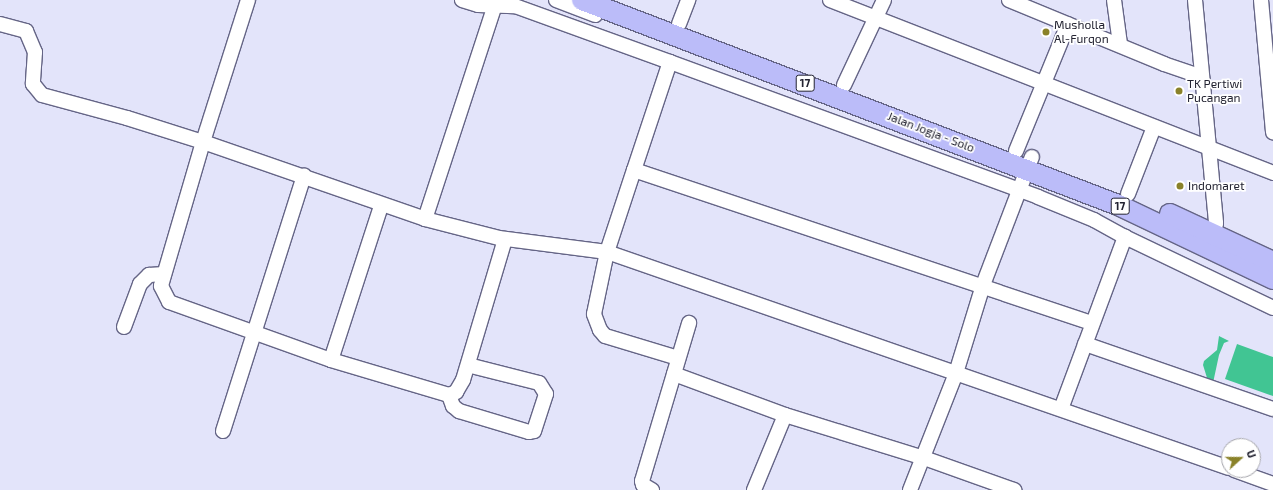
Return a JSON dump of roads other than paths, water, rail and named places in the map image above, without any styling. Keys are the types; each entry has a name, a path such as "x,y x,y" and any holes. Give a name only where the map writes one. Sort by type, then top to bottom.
{"highway":[{"name":"Jalan Jogja - Solo","path":"582,0 992,159 1025,163 1128,194 1213,242 1273,279"},
{"name":"Jalan Jogja - Solo","path":"618,0 844,85 1118,205 1213,242 1273,262"}],"street":[{"path":"248,0 202,142 164,274 161,286 169,302 254,334 331,360 449,395 459,389 468,365 505,239"},
{"path":"462,0 478,5 515,6 1017,190 1094,220 1125,237 1273,308"},
{"path":"556,0 843,110 992,159"},
{"path":"679,24 688,0"},
{"path":"830,0 1045,83 1154,128 1210,147 1273,173"},
{"path":"844,85 884,0"},
{"path":"1009,0 1120,44 1164,64 1202,77"},
{"path":"1114,0 1120,44"},
{"path":"1195,0 1210,147 1213,242"},
{"path":"1267,0 1261,0 1269,56 1273,132"},
{"path":"425,219 496,5"},
{"path":"0,24 26,31 35,52 33,84 42,95 127,118 202,142 304,176 381,206 425,219 505,239 607,252 1221,465"},
{"path":"910,490 924,458 956,373 982,285 1017,190 1045,83 1068,24"},
{"path":"670,62 607,252 594,314 600,330 605,336 678,358"},
{"path":"1128,194 1154,128"},
{"path":"1025,163 1273,287"},
{"path":"634,170 982,285 1091,323"},
{"path":"223,431 304,176"},
{"path":"331,360 381,206"},
{"path":"1061,409 1085,344 1091,323 1125,237"},
{"path":"124,327 140,284 149,275 164,274"},
{"path":"652,490 643,485 642,481 689,323"},
{"path":"1085,344 1273,409"},
{"path":"449,395 453,406 459,410 529,432 534,431 546,394 539,383 468,365"},
{"path":"674,374 785,415 924,458 1014,490"},
{"path":"754,490 785,415"},
{"path":"1256,478 1273,484"}],"place":[{"name":"Musholla Al-Furqon","path":"1046,32"},
{"name":"TK Pertiwi Pucangan","path":"1179,91"},
{"name":"Indomaret","path":"1180,186"}]}
